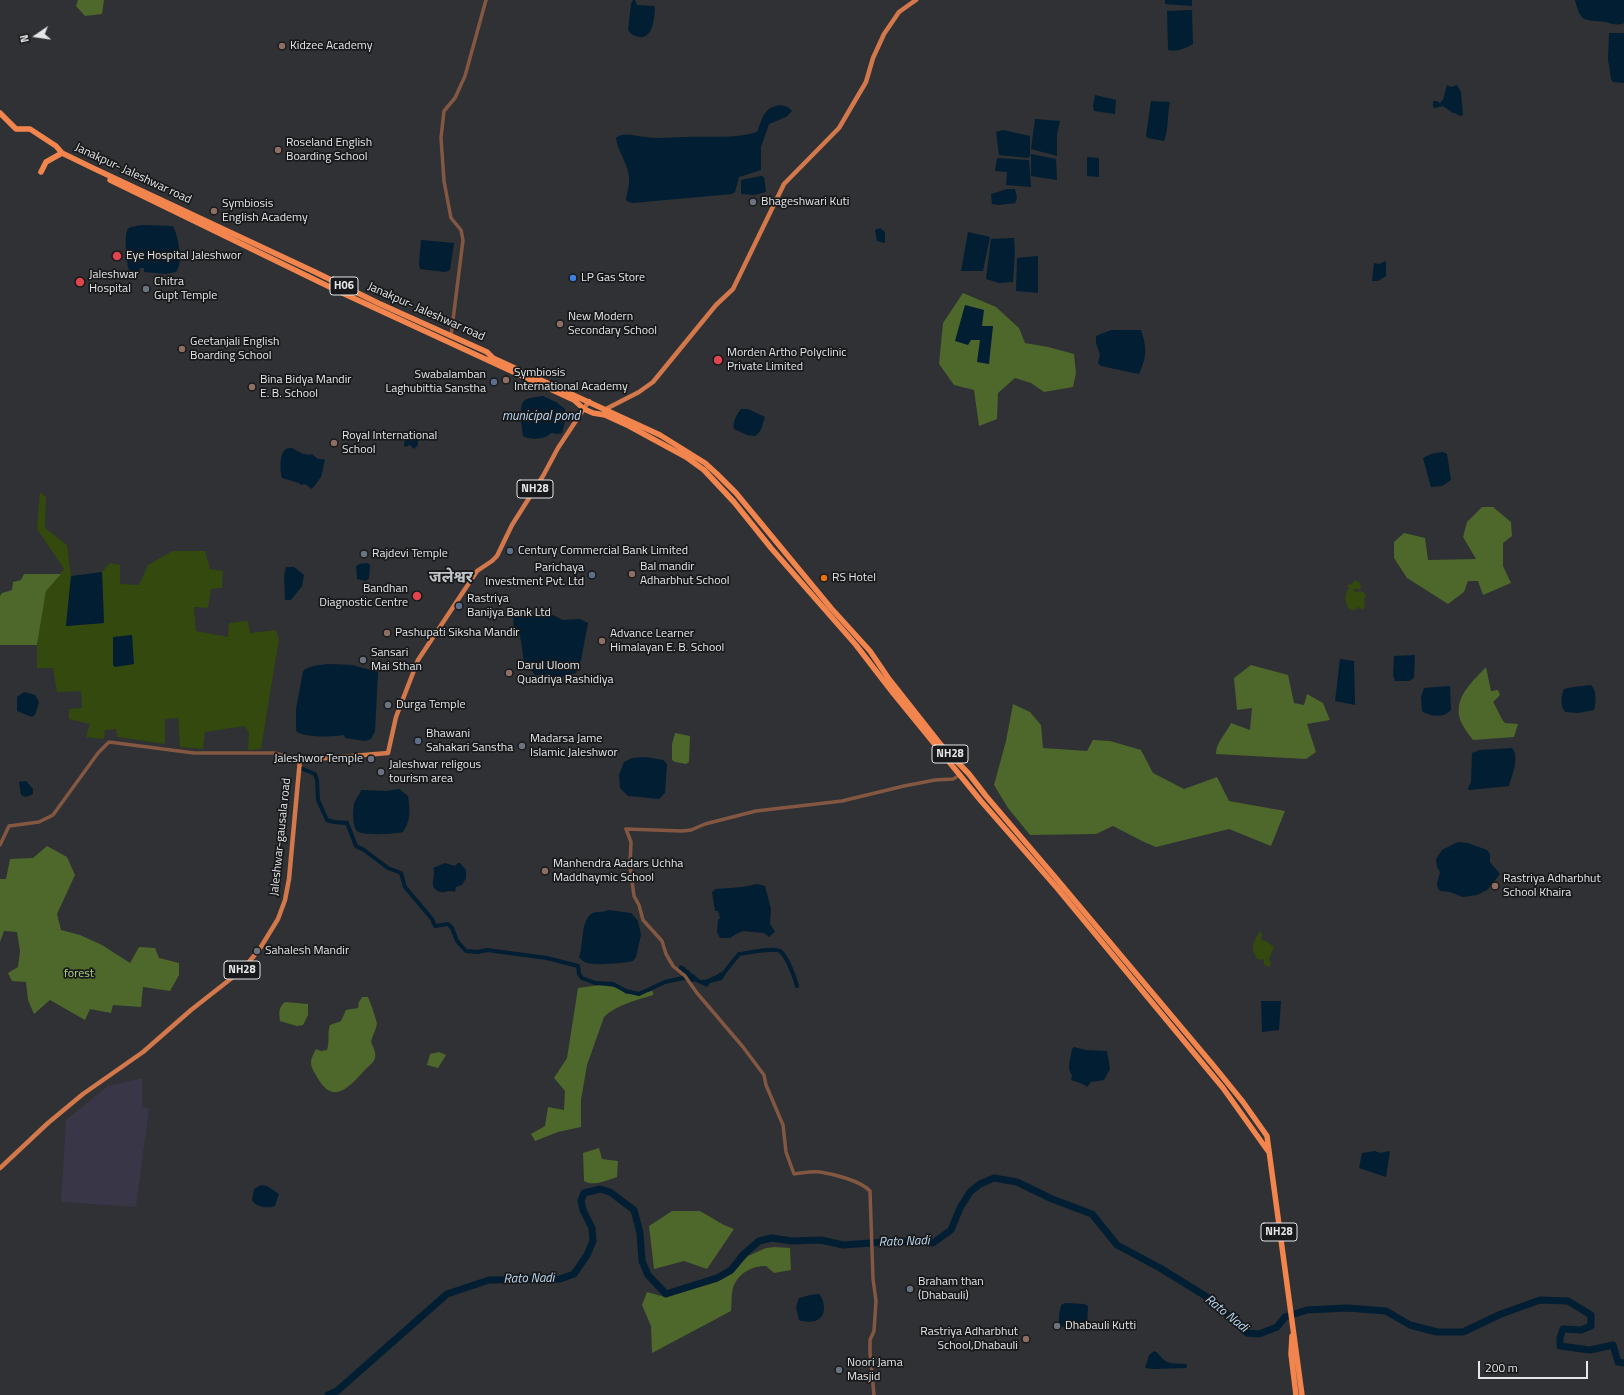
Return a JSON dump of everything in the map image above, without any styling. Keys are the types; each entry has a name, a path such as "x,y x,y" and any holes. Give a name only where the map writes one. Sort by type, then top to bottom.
{"highway":[{"name":"Janakpur- Jaleshwar road","path":"0,113 16,128 30,129 56,146 62,153 378,303 487,352 493,358 589,401"},
{"path":"41,172 46,162 62,153"},
{"name":"H06","path":"98,170 103,177 331,288 574,400 584,409"},
{"name":"NH28","path":"589,401 604,410 660,435 684,449 717,474 736,494 831,608 870,651 889,679 941,745 969,774 983,798"},
{"name":"NH28","path":"584,409 593,414 605,415 629,426 686,457 704,470 734,502 771,548 856,645 960,776 983,798 1160,1000 1230,1085 1267,1136 1302,1395"},
{"name":"NH28","path":"1292,1325 1291,1354 1296,1395"}],"main road":[{"path":"604,410 639,392 653,382 716,305 733,289 784,184 839,128 866,82 873,58 884,34 899,12 916,0"},
{"name":"NH28","path":"300,759 388,753 396,717 417,662 477,571 497,556 512,525 589,401"},
{"name":"Jaleshwar-gausala road","path":"0,1168 48,1123 83,1094 143,1052 191,1010 242,970 259,950 278,919 285,900 289,879 300,759"}],"street":[{"path":"451,337 463,240 461,230 451,218 444,181 441,138 444,111 455,98 465,76 486,0"},
{"path":"0,845 9,826 39,822 53,815 98,752 109,742 194,753 274,753 300,759"},
{"path":"874,1395 870,1340 874,1331 876,1301 870,1191 866,1186 845,1178 820,1172 794,1174 786,1152 783,1125 766,1085 764,1075 743,1047 696,993 685,976 669,961 662,941 643,920 639,904 634,896 630,865 631,842 626,830 691,830 705,824 756,811 842,801 904,786 935,780 953,779 960,776"}],"shaded area":[{"path":"142,1078 142,1107 149,1109 136,1207 61,1202 66,1120 108,1086"}],"green space":[{"path":"78,0 104,0 102,14 85,16 76,6"},
{"path":"963,293 996,307 1019,328 1025,343 1074,354 1076,373 1073,387 1044,392 1031,383 1015,378 998,393 997,419 979,426 974,390 954,385 939,364 943,323"},
{"path":"40,492 46,497 45,528 67,545 71,576 66,626 104,623 102,572 110,563 120,565 120,584 139,585 148,565 172,551 205,551 210,569 223,571 222,588 211,589 208,608 194,607 196,631 228,637 229,623 248,621 250,633 276,630 279,639 261,749 248,750 249,733 245,726 205,732 203,749 180,747 178,718 165,719 165,744 118,737 116,729 105,730 104,739 86,737 90,724 69,719 69,709 82,708 81,691 57,692 53,668 37,668 37,645 46,591 64,569 37,529"},
{"path":"1482,507 1493,507 1511,522 1512,536 1503,543 1503,566 1511,583 1483,595 1478,581 1468,581 1464,592 1448,604 1407,578 1394,558 1394,542 1404,533 1425,538 1428,560 1476,559 1463,537 1467,522"},
{"path":"24,574 61,574 46,591 37,645 0,645 0,596 2,593 12,590 13,582 21,580"},
{"path":"1355,580 1360,583 1361,587 1360,590 1353,588 1355,592 1364,592 1366,596 1364,599 1365,606 1363,610 1359,607 1353,611 1348,608 1346,593 1349,588 1347,585 1352,584"},
{"path":"1251,665 1288,675 1294,703 1304,705 1307,694 1323,703 1330,720 1307,724 1316,752 1306,759 1216,754 1219,742 1231,723 1250,730 1252,708 1237,710 1234,678"},
{"path":"1486,667 1491,691 1498,690 1500,695 1493,702 1501,718 1505,723 1518,724 1514,737 1473,740 1461,722 1459,708 1463,694"},
{"path":"1013,704 1030,712 1041,725 1043,748 1087,751 1093,740 1110,741 1141,750 1153,773 1184,789 1217,777 1229,801 1285,811 1271,846 1229,829 1156,847 1113,826 1096,834 1030,835 1008,808 994,785 1006,741"},
{"path":"675,733 690,736 689,762 686,764 672,760 672,744"},
{"name":"forest","path":"47,846 67,857 75,875 57,914 61,930 80,935 102,945 130,963 139,947 155,948 159,958 179,963 179,975 170,991 143,987 141,1007 113,1005 111,1013 90,1009 85,1020 50,1000 34,1014 28,1000 26,982 12,981 8,973 18,967 20,951 17,932 4,931 0,942 0,879 6,879 10,859 33,858"},
{"path":"1260,931 1262,934 1261,939 1274,947 1269,959 1271,964 1269,967 1264,965 1264,959 1259,960 1256,957 1253,950 1255,938"},
{"path":"600,985 620,988 626,994 653,991 653,995 614,1009 604,1017 587,1065 581,1100 581,1127 558,1132 535,1141 531,1134 545,1126 548,1107 564,1110 565,1091 554,1078 567,1058 578,988"},
{"path":"362,997 368,997 377,1022 371,1042 374,1048 375,1057 351,1085 340,1092 334,1092 328,1090 317,1077 312,1069 312,1059 316,1049 321,1051 327,1050 330,1025 341,1021 346,1010 358,1008"},
{"path":"285,1002 308,1004 308,1015 303,1025 297,1026 280,1021 279,1015 281,1006"},
{"path":"439,1052 446,1055 438,1068 427,1065 430,1054"},
{"path":"599,1148 602,1159 618,1161 617,1177 596,1183 588,1183 584,1181 583,1153"},
{"path":"672,1211 700,1211 734,1229 707,1269 684,1261 654,1269 649,1226"},
{"path":"766,1248 790,1248 791,1270 774,1273 766,1266 761,1266 746,1271 738,1278 733,1288 731,1311 652,1353 651,1326 642,1305 647,1292 665,1297 717,1282 732,1274 748,1256"}],"water":[{"path":"633,0 635,0 637,5 654,6 655,9 652,28 644,37 631,34 628,30 631,4"},
{"path":"1165,0 1192,0 1192,6 1165,4"},
{"path":"1575,0 1624,0 1624,23 1615,24 1584,19 1579,13"},
{"path":"1192,10 1193,44 1180,50 1168,50 1167,11"},
{"path":"1609,33 1624,33 1624,83 1613,82 1611,79 1608,59"},
{"path":"1447,85 1451,87 1457,85 1461,92 1463,115 1460,116 1453,113 1443,106 1433,107 1433,101 1440,103 1443,100"},
{"path":"1095,95 1116,100 1115,114 1094,111 1093,106"},
{"path":"1151,101 1170,102 1167,132 1164,141 1148,138 1146,136"},
{"path":"781,105 788,107 792,111 786,117 769,124 761,147 761,170 739,177 735,192 732,194 633,203 626,200 629,177 625,162 617,143 616,138 619,136 627,135 661,138 740,136 757,132 764,114 770,108"},
{"path":"1035,119 1060,121 1057,134 1057,156 1031,149"},
{"path":"1003,130 1030,136 1030,156 1028,158 999,155 996,132"},
{"path":"1031,154 1056,159 1057,180 1031,176"},
{"path":"1087,157 1099,158 1099,177 1087,176"},
{"path":"997,158 1029,160 1031,187 1006,185 1007,172 995,171"},
{"path":"761,176 764,177 766,192 755,195 741,194 741,180"},
{"path":"1007,189 1015,189 1017,198 1015,203 1000,205 992,204 991,194"},
{"path":"142,225 173,226 177,236 180,256 180,262 176,272 166,274 144,272 144,268 140,268 139,272 129,270 126,246 127,230 130,227"},
{"path":"880,228 885,232 885,243 877,241 875,230"},
{"path":"968,232 990,237 983,271 961,271"},
{"path":"1014,238 1015,251 1013,282 999,283 986,279 991,239"},
{"path":"421,240 454,243 450,270 445,272 420,269 419,263"},
{"path":"1038,256 1038,293 1016,291 1017,258"},
{"path":"1386,261 1386,276 1378,281 1372,281 1374,263 1379,264"},
{"path":"965,305 984,310 982,326 993,326 989,364 977,362 980,340 971,340 968,345 955,341"},
{"path":"1111,330 1141,330 1145,348 1145,357 1139,374 1101,366 1098,363 1100,355 1096,343 1096,336"},
{"name":"municipal pond","path":"543,396 556,402 565,409 565,421 562,433 551,433 545,437 537,439 523,436 521,417 522,404 524,401 533,397"},
{"path":"741,409 748,409 765,417 760,430 755,436 747,435 734,429 734,421"},
{"path":"406,432 418,432 418,445 414,449 410,445 404,446"},
{"path":"292,448 303,454 312,454 318,459 325,460 321,477 312,489 305,484 301,485 282,478 282,454 286,449"},
{"path":"1443,452 1447,454 1451,480 1442,486 1431,487 1423,458 1431,454"},
{"path":"367,563 370,565 369,578 366,581 357,579 356,566"},
{"path":"286,567 294,567 304,575 302,586 291,600 285,600 284,575"},
{"path":"102,572 104,623 66,626 71,576"},
{"path":"529,613 538,617 553,615 563,620 580,619 588,623 581,660 576,673 557,678 547,674 535,675 528,669 524,662 520,635 514,628 513,616"},
{"path":"132,635 134,664 115,667 113,665 113,637"},
{"path":"1415,655 1414,678 1409,681 1395,681 1393,675 1394,656"},
{"path":"1340,659 1354,661 1355,705 1335,701"},
{"path":"329,664 352,665 378,672 375,731 371,739 365,741 345,738 344,735 312,736 296,731 296,709 303,671 312,666"},
{"path":"1591,685 1595,693 1596,700 1594,710 1578,713 1565,712 1562,706 1562,695 1564,689"},
{"path":"1450,686 1451,710 1448,713 1437,716 1422,711 1421,697 1424,688"},
{"path":"24,692 35,695 39,702 35,715 32,717 17,711 17,697"},
{"path":"1512,748 1515,762 1509,786 1469,790 1468,788 1471,782 1472,753 1480,750"},
{"path":"646,757 663,760 667,764 665,793 659,799 628,796 620,788 619,775 624,762 632,758"},
{"path":"26,781 33,789 33,794 26,797 21,795 19,782"},
{"path":"399,789 408,796 409,806 409,819 403,832 365,834 360,833 355,829 353,814 354,807 361,790 386,791"},
{"path":"1458,842 1468,843 1487,850 1490,854 1490,862 1500,874 1487,890 1477,895 1463,897 1450,892 1440,891 1437,886 1440,872 1437,867 1436,859 1442,850"},
{"path":"445,863 455,866 460,863 466,870 466,878 462,885 456,887 455,892 441,892 436,890 433,886 433,868"},
{"path":"757,884 765,886 771,909 770,924 775,932 769,937 764,933 743,931 730,938 720,938 717,932 718,920 720,918 718,911 715,911 712,892 716,889 743,887"},
{"path":"608,910 631,913 638,921 641,935 636,957 633,961 622,963 592,964 582,961 579,957 586,921 593,913"},
{"path":"680,965 685,967 691,974 692,973 700,980 715,979 720,972 725,975 722,980 710,983 707,987 694,981 691,983 686,974 678,969"},
{"path":"1261,1001 1281,1001 1279,1030 1262,1032"},
{"path":"1074,1047 1086,1050 1107,1051 1110,1069 1104,1080 1091,1082 1087,1087 1071,1080 1072,1075 1069,1070 1069,1063 1072,1049"},
{"path":"1375,1151 1380,1153 1390,1151 1386,1177 1359,1168 1362,1153"},
{"path":"261,1185 267,1186 279,1194 275,1206 262,1207 252,1200 254,1189"},
{"path":"819,1294 824,1306 824,1311 820,1319 812,1322 799,1320 796,1307 799,1298"},
{"path":"1065,1303 1084,1304 1088,1306 1087,1324 1084,1328 1078,1329 1059,1325 1061,1305"},
{"path":"1154,1351 1166,1362 1186,1364 1187,1366 1186,1368 1145,1368 1149,1355"}],"waterway":[{"path":"303,769 315,774 317,780 318,800 327,820 347,823 356,846 364,850 388,868 401,873 405,887 432,919 435,926 448,924 452,928 457,941 466,951 478,952 487,950 547,958 578,966 579,974 582,978 595,983 613,984 626,991 639,994 665,982 683,978 690,979"},
{"path":"708,981 723,974 739,954 777,950 783,954 788,962 797,986"},
{"name":"Rato Nadi","path":"328,1395 337,1391 447,1294 489,1280 560,1279 574,1274 587,1255 593,1241 592,1228 583,1210 581,1201 584,1193 600,1189 610,1192 634,1210 640,1233 642,1261 648,1275 666,1294 717,1278 731,1270 743,1255 759,1241 772,1238 792,1241 821,1240 843,1245 899,1241 933,1243 951,1230 960,1208 970,1192 980,1184 994,1178 1017,1182 1052,1199 1092,1214 1117,1245 1160,1268 1212,1300 1247,1333 1259,1334 1277,1327 1285,1317 1307,1310 1347,1308 1386,1311 1410,1325 1437,1332 1463,1332 1501,1314 1540,1300 1568,1301 1591,1315 1591,1326 1581,1330 1563,1329 1560,1338 1560,1346 1590,1350 1613,1345 1618,1362 1624,1363"}],"place":[{"name":"Kidzee Academy","path":"282,46"},
{"name":"Roseland English Boarding School","path":"278,150"},
{"name":"Bhageshwari Kuti","path":"753,202"},
{"name":"Symbiosis English Academy","path":"214,211"},
{"name":"Eye Hospital Jaleshwor","path":"117,256"},
{"name":"LP Gas Store","path":"573,278"},
{"name":"Jaleshwar Hospital","path":"80,282"},
{"name":"Chitra Gupt Temple","path":"146,289"},
{"name":"New Modern Secondary School","path":"560,324"},
{"name":"Geetanjali English Boarding School","path":"182,349"},
{"name":"Morden Artho Polyclinic Private Limited","path":"718,360"},
{"name":"Symbiosis International Academy","path":"506,380"},
{"name":"Swabalamban Laghubittia Sanstha","path":"494,382"},
{"name":"Bina Bidya Mandir E. B. School","path":"252,387"},
{"name":"Royal International School","path":"334,443"},
{"name":"Century Commercial Bank Limited","path":"510,551"},
{"name":"Rajdevi Temple","path":"364,554"},
{"name":"Bal mandir Adharbhut School","path":"632,574"},
{"name":"Parichaya Investment Pvt. Ltd","path":"592,575"},
{"name":"RS Hotel","path":"824,578"},
{"name":"Bandhan Diagnostic Centre","path":"417,596"},
{"name":"Rastriya Banijya Bank Ltd","path":"459,606"},
{"name":"Pashupati Siksha Mandir","path":"387,633"},
{"name":"Advance Learner Himalayan E. B. School","path":"602,641"},
{"name":"Sansari Mai Sthan","path":"363,660"},
{"name":"Darul Uloom Quadriya Rashidiya","path":"509,673"},
{"name":"Durga Temple","path":"388,705"},
{"name":"Bhawani Sahakari Sanstha","path":"418,741"},
{"name":"Madarsa Jame Islamic Jaleshwor","path":"522,746"},
{"name":"Jaleshwor Temple","path":"371,759"},
{"name":"Jaleshwar religous tourism area","path":"381,772"},
{"name":"Manhendra Aadars Uchha Maddhaymic School","path":"545,871"},
{"name":"Rastriya Adharbhut School Khaira","path":"1495,886"},
{"name":"Sahalesh Mandir","path":"257,951"},
{"name":"Braham than (Dhabauli)","path":"910,1289"},
{"name":"Dhabauli Kutti","path":"1057,1326"},
{"name":"Rastriya Adharbhut School,Dhabauli","path":"1026,1339"},
{"name":"Noori Jama Masjid","path":"839,1370"}],"district":[{"name":"जलेश्वर","path":"451,578"}]}
